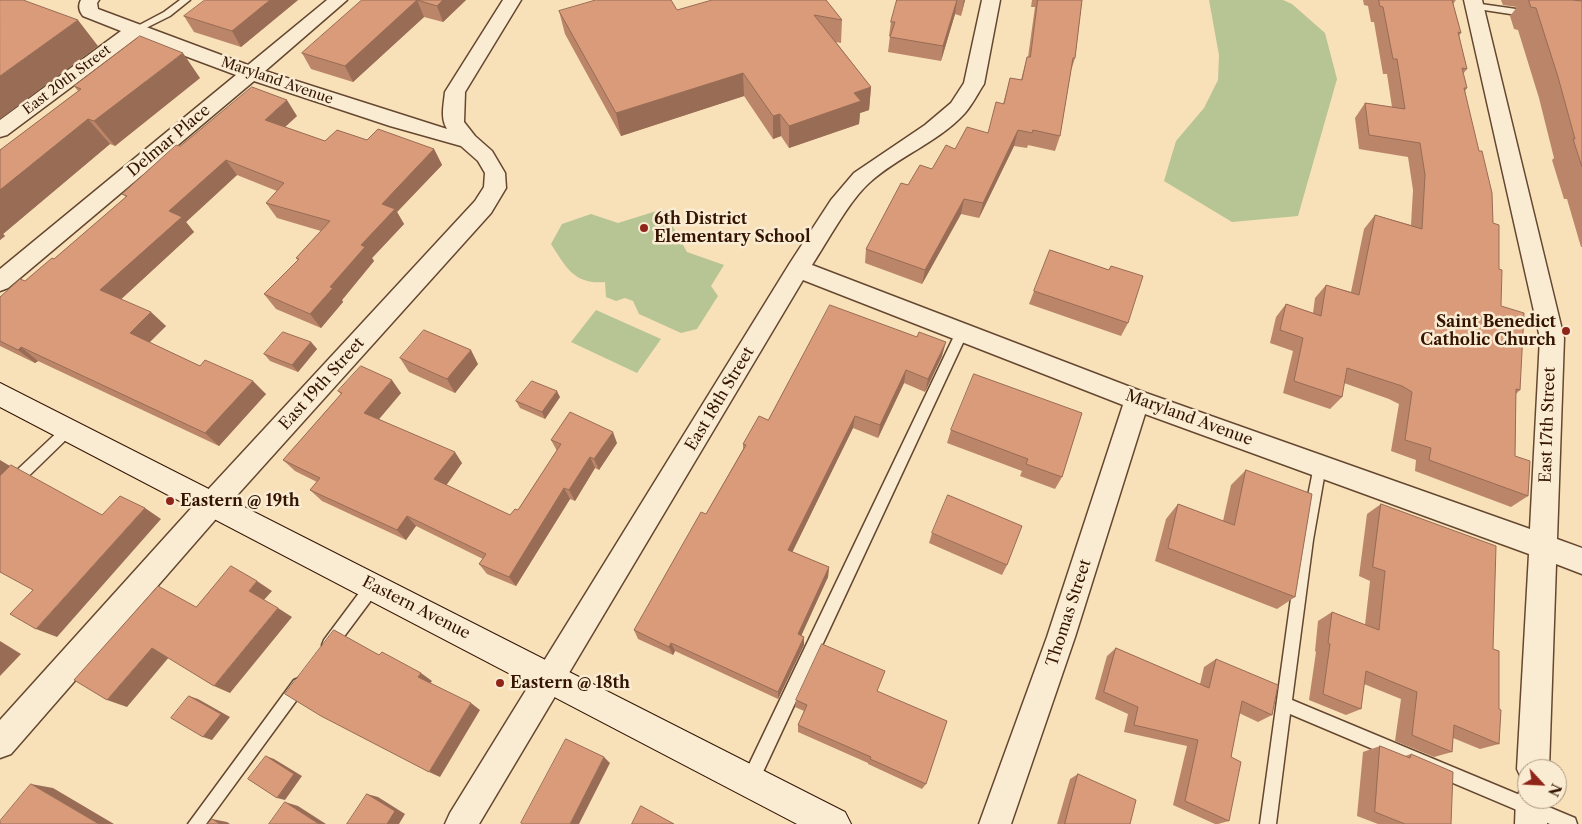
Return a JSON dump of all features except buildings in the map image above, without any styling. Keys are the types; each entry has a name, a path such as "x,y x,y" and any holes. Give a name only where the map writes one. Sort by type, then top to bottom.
{"street":[{"name":"Delmar Place","path":"0,282 338,0"},
{"name":"East 19th Street","path":"0,742 213,503 482,207 495,188 495,173 485,156 468,142 454,124 455,92 512,0"},
{"name":"East 18th Street","path":"461,824 552,678 798,268 839,206 861,178 932,130 958,108 974,84 991,0"},
{"name":"East 17th Street","path":"1474,3 1552,338 1533,759"},
{"name":"Maryland Avenue","path":"89,6 134,30 250,73 426,132 468,142"},
{"name":"East 20th Street","path":"0,130 134,30"},
{"name":"Maryland Avenue","path":"798,268 1137,400 1582,561"},
{"name":"Eastern Avenue","path":"0,394 833,824"},
{"name":"Thomas Street","path":"995,824 1062,637 1137,400"}],"lane":[{"path":"134,30 168,14 186,0"},
{"path":"1474,3 1543,16"},
{"path":"750,780 962,332"},
{"path":"0,495 69,429"},
{"path":"1268,824 1306,540 1320,466"},
{"path":"320,657 373,586"},
{"path":"196,824 308,673"},
{"path":"1284,704 1531,810 1569,824"}],"green space":[{"path":"1209,0 1283,0 1292,4 1325,33 1337,79 1298,216 1232,222 1164,181 1176,141 1204,108 1218,80 1219,55"},
{"path":"663,209 687,252 724,265 711,286 718,296 697,329 681,333 639,314 633,301 625,298 616,301 606,297 605,282 586,281 572,273 551,244 562,224 591,214 618,223"},
{"path":"596,310 661,339 637,373 571,342"}],"place":[{"name":"6th District Elementary School","path":"644,228"},
{"name":"Saint Benedict Catholic Church","path":"1566,331"},
{"name":"Eastern @ 19th","path":"170,501"},
{"name":"Eastern @ 18th","path":"500,683"}]}
